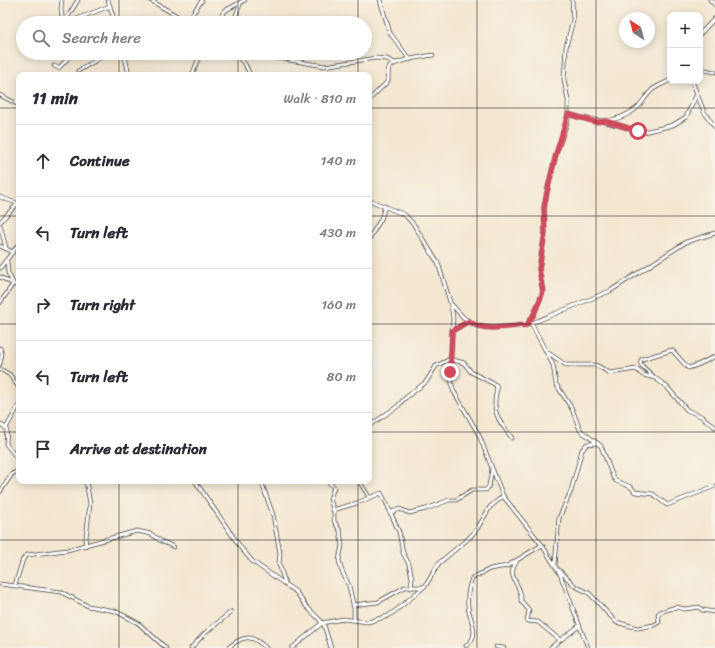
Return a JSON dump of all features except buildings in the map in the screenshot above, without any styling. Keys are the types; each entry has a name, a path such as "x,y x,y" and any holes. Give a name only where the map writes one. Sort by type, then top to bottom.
{"street":[{"path":"62,0 61,9 62,16"},
{"path":"68,16 78,0"},
{"path":"108,0 113,16"},
{"path":"150,0 178,16"},
{"path":"192,16 202,0"},
{"path":"220,16 223,12 245,0"},
{"path":"380,0 390,33 410,60"},
{"path":"527,325 534,314 543,292 539,269 545,233 544,208 554,160 568,114 568,100 564,80 566,47 573,16 572,0"},
{"path":"710,0 715,5"},
{"path":"236,16 241,2"},
{"path":"82,16 110,6"},
{"path":"703,31 715,18"},
{"path":"372,97 388,81 388,69 395,63 433,55"},
{"path":"372,59 387,59 395,63"},
{"path":"54,66 59,68 67,60"},
{"path":"78,71 95,60"},
{"path":"126,60 128,72"},
{"path":"193,72 198,60"},
{"path":"242,60 248,72"},
{"path":"289,60 324,66 363,60"},
{"path":"703,70 715,72"},
{"path":"568,114 595,122 606,121 631,112 638,107 653,89 667,82"},
{"path":"693,84 696,96 704,112 715,127"},
{"path":"0,95 16,103"},
{"path":"606,121 643,132 673,125 686,118 696,96"},
{"path":"0,197 16,202"},
{"path":"372,201 405,215 418,231 440,267 451,305 452,331 450,372 453,390 479,435 503,496 542,545 555,565 575,586 589,593 610,618 624,626 638,628 654,625 659,622 658,614 660,612 676,607 685,609 699,607 705,611 715,612"},
{"path":"6,248 1,234 0,222 16,205"},
{"path":"372,234 381,219 385,206"},
{"path":"451,305 476,326 491,328 527,325 610,291 686,242 715,233"},
{"path":"0,246 13,252"},
{"path":"0,268 16,248"},
{"path":"7,261 8,270 13,283"},
{"path":"8,270 1,277 16,285"},
{"path":"0,303 13,283"},
{"path":"452,331 469,321"},
{"path":"531,323 554,368 556,384 572,409 578,426 603,449 610,473 616,481 631,487 635,492 653,494 667,505 715,486"},
{"path":"0,348 2,354 0,364"},
{"path":"545,350 560,362 568,366 596,365 610,374 634,369 643,375 655,378"},
{"path":"714,358 706,360 699,366 688,368 672,350 642,359 640,362 642,366 670,390 687,410 701,416 715,427"},
{"path":"372,424 400,405 404,399 426,382 436,366 450,359 464,363 471,372 496,385 495,413 512,438"},
{"path":"0,369 10,375 16,384"},
{"path":"6,428 16,410"},
{"path":"0,424 6,428 8,432 5,439 6,444 16,458"},
{"path":"588,648 555,565 560,518 571,491 582,450 587,444 598,443"},
{"path":"390,514 400,509 409,513 426,509 449,500 456,500 472,490 486,490 489,486 492,469"},
{"path":"0,492 12,474 16,472"},
{"path":"86,546 90,504 87,484"},
{"path":"197,484 241,548 252,561 296,592 322,623 331,648"},
{"path":"262,484 273,515 280,553 279,564 285,584"},
{"path":"330,484 334,487 330,496 334,510 334,521 340,531 342,545 339,560 341,569 349,586 354,605 354,620"},
{"path":"361,484 369,497"},
{"path":"334,510 381,493 399,532 403,553 409,564 412,578 411,588"},
{"path":"292,648 322,623 343,619 368,622 388,616 424,587 439,563 468,538 477,528 490,507 503,496"},
{"path":"15,585 25,556 86,546 137,531 151,534 174,547"},
{"path":"466,646 472,639 474,627 468,602 472,578 482,572 508,566 542,545"},
{"path":"518,560 511,574 522,594 521,601 529,610 527,621 538,622 560,640"},
{"path":"0,584 15,585 35,590 61,592 88,606 115,611 138,623 166,648"},
{"path":"354,605 372,604 401,589 424,587"},
{"path":"191,648 205,633 231,612"},
{"path":"550,648 579,626"},
{"path":"228,648 242,638 252,637 259,640 266,648"},
{"path":"496,647 504,648"}],"route":[{"path":"450,372 452,331 469,321 476,326 491,328 527,325 534,314 543,292 539,265 545,233 544,208 550,173 568,120 568,114 595,122 606,121 638,131"}]}
